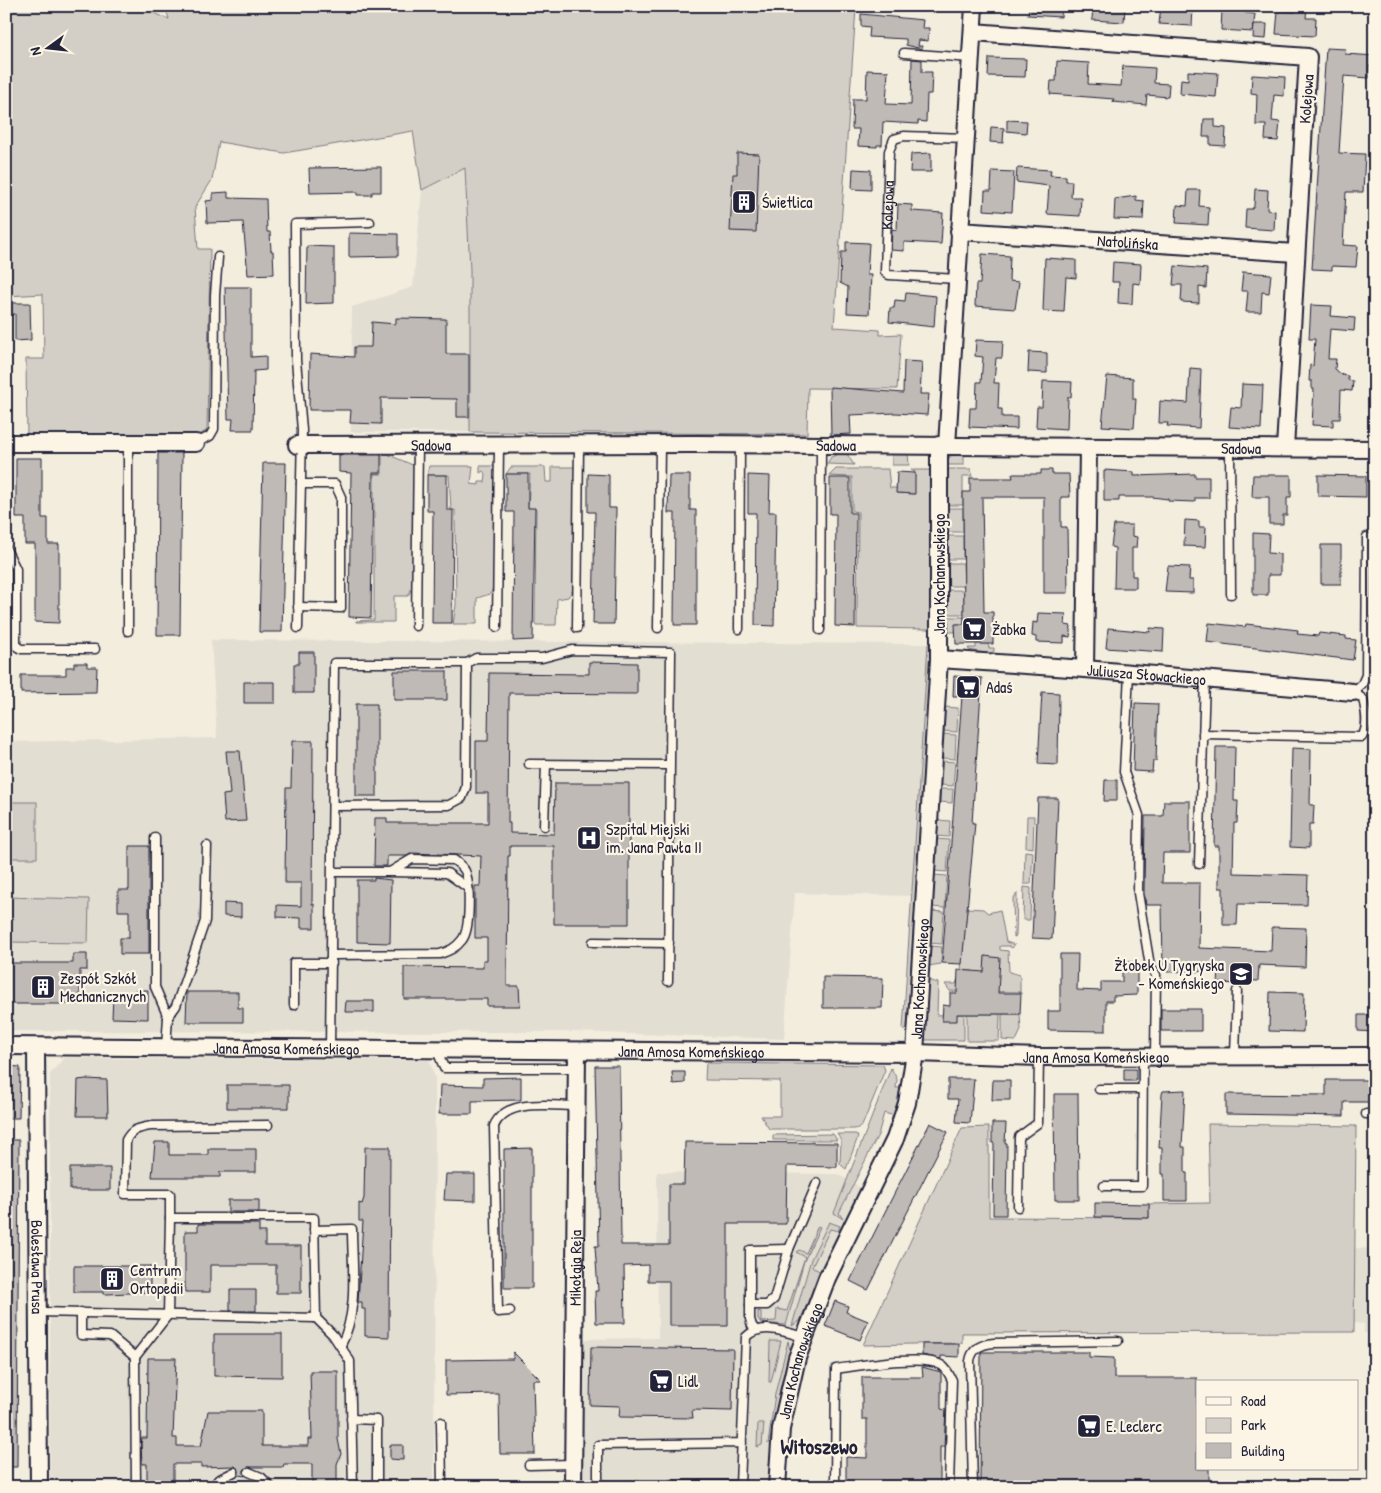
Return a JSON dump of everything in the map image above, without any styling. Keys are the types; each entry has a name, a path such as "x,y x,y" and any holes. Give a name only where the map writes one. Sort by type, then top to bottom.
{"street":[{"path":"943,445 957,279 974,6"},
{"name":"Kolejowa","path":"973,32 1308,57 1285,448"},
{"name":"Natolińska","path":"959,231 1296,253"},
{"path":"6,443 196,443"},
{"name":"Sadowa","path":"299,445 418,443 1375,449"},
{"name":"Jana Kochanowskiego","path":"777,1487 781,1429 792,1374 803,1337 828,1278 895,1139 907,1103 915,1053 939,659 943,445"},
{"path":"1085,668 1088,448"},
{"name":"Juliusza Słowackiego","path":"939,659 1085,668 1353,692"},
{"name":"Jana Amosa Komeńskiego","path":"6,1046 915,1053 1039,1057 1375,1056"},
{"name":"Bolesława Prusa","path":"36,1047 39,1487"},
{"name":"Mikołaja Reja","path":"573,1487 577,1051"}],"lane":[{"path":"904,53 971,58"},
{"name":"Kolejowa","path":"957,279 889,275 885,272 890,151 894,140 904,136 966,138"},
{"path":"298,628 301,484 299,445 302,430 296,360 295,224 370,222"},
{"path":"196,443 210,436 214,430 215,295 218,256"},
{"path":"416,626 418,443"},
{"path":"128,444 128,631"},
{"path":"497,627 500,444"},
{"path":"577,628 579,444"},
{"path":"658,628 660,444"},
{"path":"739,629 740,445"},
{"path":"820,630 821,446"},
{"path":"1230,449 1232,594"},
{"path":"298,607 341,608 340,498 334,484 301,484"},
{"path":"1203,734 1362,737 1366,731 1366,710 1363,699 1353,692 1362,684 1366,675 1367,537"},
{"path":"6,549 16,569 16,646 21,650 95,649"},
{"path":"330,1049 334,662 467,663 476,658 542,658 572,650 671,652 668,981"},
{"path":"333,806 449,805 462,798 466,788 467,663"},
{"path":"1104,1186 1142,1186 1142,1089 1149,1056 1156,975 1150,966 1138,893 1139,815 1124,772 1129,673"},
{"path":"1199,864 1205,680"},
{"path":"529,764 669,765"},
{"path":"544,826 546,764"},
{"path":"155,838 155,987 168,1017 166,1048"},
{"path":"168,1017 176,1006 205,921 208,846"},
{"path":"294,1005 294,963 332,959 440,954 452,949 464,939 468,921 468,888 465,870 454,860 412,860 390,872"},
{"path":"333,872 447,873 468,888"},
{"path":"593,942 669,943"},
{"path":"1235,1056 1237,991"},
{"path":"436,1050 444,1068 576,1068"},
{"path":"1018,1207 1019,1137 1038,1123 1039,1057"},
{"path":"1100,1090 1142,1089"},
{"path":"510,1312 498,1312 494,1126 497,1118 509,1109 576,1106"},
{"path":"136,1487 135,1357 168,1315 170,1194 124,1194 126,1140 130,1134 140,1128 151,1126 268,1125"},
{"path":"750,1304 766,1305 774,1299 789,1249 817,1183"},
{"path":"170,1218 314,1218 316,1318 341,1345 350,1360 354,1487"},
{"path":"314,1230 352,1230 352,1307 348,1331 341,1345"},
{"path":"756,1330 752,1326 750,1319 750,1250 789,1249"},
{"path":"38,1312 316,1318"},
{"path":"81,1312 81,1336 110,1336 135,1357"},
{"path":"742,1444 598,1445 598,1486 740,1485 742,1444 746,1337 756,1330 773,1330 803,1337"},
{"path":"973,1487 970,1361 974,1350 981,1345 994,1343 1118,1342"},
{"path":"835,1487 836,1369 886,1362 933,1362 947,1370 952,1380 949,1487"},
{"path":"352,1420 377,1420 377,1487"},
{"path":"441,1422 442,1487"},
{"path":"529,1465 573,1464"},
{"path":"212,1487 224,1476 234,1472"},
{"path":"249,1472 261,1476 270,1487"}],"shaded area":[{"path":"465,167 470,270 470,432 351,432 352,307 413,287 422,190"},
{"name":"Szpital Miejski im. Jana Pawła II","path":"211,640 928,644 912,896 795,893 784,1039 573,1032 6,1031 6,742 217,738"},
{"path":"64,1058 429,1060 435,1078 434,1487 50,1487 50,1074"},
{"path":"657,1172 838,1174 863,1189 821,1272 791,1345 775,1415 770,1487 578,1487 580,1339 658,1338"},
{"path":"1355,1248 1375,1249 1375,1333 1364,1333 1364,1324 1354,1323"}],"green space":[{"path":"6,6 136,6 169,19 165,6 900,6 900,9 856,8 834,327 880,330 880,335 901,334 897,389 808,388 807,434 470,432 470,270 465,168 422,190 413,131 284,153 219,142 212,180 195,207 198,249 210,249 207,430 198,436 27,436 26,359 44,359 43,294 6,296"},
{"path":"382,452 415,466 414,584 408,596 394,596 394,622 356,622 374,620 374,474 382,474"},
{"path":"847,454 854,465 827,464 831,457"},
{"path":"892,454 908,454 909,465 892,465"},
{"path":"950,456 964,456 964,465 947,465"},
{"path":"429,466 473,466 471,484 479,485 479,482 485,482 486,475 483,471 480,473 480,466 495,466 495,584 490,594 477,598 477,624 453,624 456,605 455,510 451,510 449,475 427,475"},
{"path":"511,467 545,467 546,482 552,482 552,467 576,467 575,587 568,597 557,599 556,625 535,625 536,509 528,508 530,474 506,474"},
{"path":"836,469 888,469 890,488 897,488 897,493 914,494 915,472 911,470 931,470 931,627 929,629 857,628 858,512 852,511 852,477 829,476"},
{"path":"948,469 971,469 972,476 963,476 963,505 948,505"},
{"path":"948,508 963,508 963,532 948,532"},
{"path":"948,536 963,536 963,559 948,559"},
{"path":"948,563 963,563 964,586 948,586"},
{"path":"948,590 964,590 964,614 948,614"},
{"path":"948,617 964,617 964,624 956,624 955,632 948,632"},
{"path":"928,644 932,644 907,1029 903,1029"},
{"path":"976,644 988,644 989,648 994,648 994,651 989,654 969,650 968,648 976,648"},
{"path":"945,707 958,708 957,732 943,731"},
{"path":"943,734 956,735 955,759 942,758"},
{"path":"942,761 955,762 953,786 940,785"},
{"path":"940,789 953,789 952,803 939,802"},
{"path":"6,802 37,802 37,858 6,858"},
{"path":"1027,816 1034,816 1033,848 1026,847"},
{"path":"937,820 950,821 949,837 936,836"},
{"path":"936,839 949,840 947,872 934,871"},
{"path":"1025,851 1033,852 1031,884 1024,884"},
{"path":"934,875 947,876 945,908 932,907"},
{"path":"1024,887 1031,888 1030,920 1023,920"},
{"path":"1017,893 1016,936 1014,937 1013,899"},
{"path":"6,897 89,899 88,943 6,942"},
{"path":"967,908 983,909 988,913 1000,910 1006,942 1015,945 1012,948 1000,946 1000,950 1008,951 1009,972 1020,975 1020,992 950,991 945,984 956,984 958,978 973,978 973,971 961,970"},
{"path":"931,911 944,912 942,944 929,943"},
{"path":"929,946 942,947 941,964 928,966"},
{"path":"927,980 938,983 937,1015 964,1014 964,1040 925,1040"},
{"path":"967,1014 1000,1014 999,1041 967,1041"},
{"path":"1002,1014 1020,1014 1021,1030 1016,1041 1002,1040"},
{"path":"706,1063 883,1065 885,1070 862,1126 855,1129 769,1129 761,1116 780,1116 780,1081 705,1080"},
{"path":"891,1068 897,1079 896,1088 900,1088 895,1116 884,1113 878,1135 839,1213 843,1219 834,1213"},
{"path":"1208,1124 1356,1126 1354,1332 962,1333 962,1343 863,1345 962,1128 989,1127 989,1217 1149,1218 1149,1204 1210,1203"},
{"path":"833,1134 837,1140 773,1140 773,1135"},
{"path":"837,1134 856,1134 858,1137 846,1169 840,1164 841,1140"},
{"path":"829,1222 840,1226 838,1231 830,1229 812,1267 821,1272 800,1321 792,1326 811,1259"},
{"path":"818,1226 820,1227 804,1261 786,1325 761,1323 758,1319 758,1311 761,1312 761,1322 776,1321 777,1309 787,1311 805,1257 796,1252 799,1250 806,1253"},
{"path":"770,1341 781,1341 771,1382 769,1382"},
{"path":"788,1341 790,1350 780,1389 773,1431 768,1444 775,1394"},
{"path":"758,1423 764,1423 762,1445 757,1447"}],"building":[{"path":"1029,6 1062,6 1061,17 1028,15"},
{"path":"1093,6 1125,6 1124,22 1092,20"},
{"path":"1161,6 1193,8 1192,26 1159,24"},
{"path":"1233,6 1245,6 1245,13 1255,14 1253,32 1221,30 1222,10 1232,11"},
{"path":"1295,6 1307,6 1306,18 1316,18 1315,36 1276,34 1278,11 1295,12"},
{"path":"861,14 923,20 922,28 929,28 928,41 919,40 918,46 922,46 922,49 906,45 906,39 869,37 870,27 861,26"},
{"path":"1254,24 1267,24 1266,39 1253,38"},
{"path":"1326,48 1346,49 1345,54 1375,56 1375,67 1369,66 1369,78 1344,76 1339,153 1365,154 1363,192 1346,192 1343,245 1358,246 1356,267 1332,266 1332,270 1312,269"},
{"path":"989,58 1026,59 1025,77 988,76"},
{"path":"912,59 922,60 922,72 932,72 931,94 927,94 926,122 918,121 918,124 883,122 882,145 877,145 877,147 858,146 859,129 852,129 853,99 866,99 867,70 888,71 886,104 911,105"},
{"path":"1057,61 1089,63 1088,84 1121,86 1123,66 1155,68 1154,83 1169,84 1168,97 1147,95 1146,105 1113,102 1114,99 1050,94 1051,81 1056,81"},
{"path":"1188,71 1218,73 1216,97 1180,94 1181,79 1188,80"},
{"path":"1252,75 1285,77 1284,96 1274,95 1272,121 1280,122 1278,141 1265,140 1266,125 1256,125 1257,94 1251,93"},
{"path":"1204,119 1215,119 1215,127 1226,128 1225,146 1210,145 1210,137 1203,137"},
{"path":"1007,120 1027,121 1026,133 1007,131"},
{"path":"991,127 1004,128 1003,143 990,142"},
{"name":"Świetlica","path":"737,153 759,154 756,232 730,231 733,174 737,174"},
{"path":"931,153 931,172 910,172 911,154"},
{"path":"381,167 381,192 372,192 372,195 358,195 358,192 310,193 309,168"},
{"path":"1017,168 1051,170 1050,175 1066,176 1066,181 1072,181 1071,197 1081,197 1080,216 1047,214 1049,186 1016,182"},
{"path":"853,169 871,170 871,190 852,189"},
{"path":"992,171 1014,172 1012,212 984,210 985,191 991,191"},
{"path":"1255,189 1268,190 1267,210 1275,211 1274,230 1245,228 1246,209 1252,209 1254,206"},
{"path":"1188,190 1200,190 1199,206 1209,207 1208,225 1176,223 1177,205 1187,206"},
{"path":"228,192 228,198 266,199 267,232 270,232 274,274 248,275 243,222 207,223 206,201 213,200 213,193"},
{"path":"1136,196 1136,200 1144,201 1143,220 1114,219 1115,199"},
{"path":"898,204 912,205 912,211 943,213 941,244 904,242 904,251 891,250 892,229 897,230"},
{"path":"349,233 398,234 398,256 349,257"},
{"path":"846,242 869,243 867,275 871,275 869,314 847,313 848,287 840,283 841,252 846,252"},
{"path":"307,246 334,247 334,303 306,304"},
{"path":"982,254 1010,256 1009,281 1019,282 1015,309 975,306 976,284 980,284"},
{"path":"1045,258 1076,260 1076,278 1066,277 1064,312 1043,311"},
{"path":"1113,262 1141,264 1140,284 1133,283 1132,304 1118,303 1119,282 1112,282"},
{"path":"1175,266 1207,269 1206,288 1199,287 1199,303 1181,302 1182,285 1173,285"},
{"path":"1243,272 1271,274 1269,293 1262,292 1261,312 1246,312 1248,291 1241,291"},
{"path":"225,287 251,287 251,357 266,356 266,370 254,371 253,430 232,430 233,419 228,419"},
{"path":"906,293 936,296 934,327 889,322 890,308 894,308 895,300 905,301"},
{"path":"8,303 30,303 31,340 15,341 15,314 9,314"},
{"path":"1311,305 1332,306 1331,316 1355,318 1354,331 1330,329 1328,359 1336,359 1335,369 1342,375 1348,376 1348,380 1353,381 1352,391 1341,390 1340,419 1333,419 1333,426 1312,425 1314,389 1312,389 1312,381 1309,381 1310,365 1313,366 1315,339 1309,339"},
{"path":"396,318 446,319 446,354 469,354 469,417 457,417 457,399 381,398 381,424 350,423 351,410 309,410 310,354 354,357 354,347 371,347 372,322 396,324"},
{"path":"976,340 1003,341 1002,358 996,358 994,383 999,383 998,409 1002,409 1002,417 1017,417 1017,429 969,427 970,408 976,408 977,382 981,382 983,357 975,356"},
{"path":"1029,352 1047,353 1047,373 1028,372"},
{"path":"904,361 922,362 920,394 929,394 927,415 896,413 850,415 851,434 831,435 830,387 903,393"},
{"path":"1190,368 1201,369 1199,428 1167,426 1168,423 1159,423 1160,401 1188,403"},
{"path":"1107,376 1133,378 1133,399 1136,399 1134,428 1102,426"},
{"path":"1043,381 1072,382 1071,397 1068,397 1067,429 1036,427 1037,407 1042,407"},
{"path":"1242,384 1263,385 1261,429 1229,427 1231,407 1241,408"},
{"path":"158,453 182,453 180,635 157,635"},
{"path":"339,455 381,455 381,473 373,473 371,618 349,617 351,473 339,472"},
{"path":"16,458 42,458 42,518 48,518 48,544 59,544 59,623 35,622 35,544 25,544 25,518 16,518"},
{"path":"263,463 286,463 282,632 259,632"},
{"path":"1041,470 1052,470 1052,474 1069,474 1070,497 1061,497 1061,527 1067,527 1068,593 1044,593 1044,497 982,497 984,612 993,612 993,644 956,644 955,624 964,624 963,492 970,492 970,478 1013,478 1012,474 1041,474"},
{"path":"1104,470 1134,472 1134,476 1195,474 1195,477 1209,477 1209,498 1195,498 1195,502 1168,501 1168,499 1152,497 1119,497 1119,501 1104,501"},
{"path":"897,472 915,473 915,494 896,493"},
{"path":"506,474 528,474 528,508 535,508 533,640 513,641 514,512 506,512"},
{"path":"588,474 609,475 609,508 616,508 614,624 593,624 595,512 588,512"},
{"path":"427,475 447,475 447,510 453,510 452,623 432,623 433,511 427,511"},
{"path":"669,475 690,475 690,510 696,510 696,625 674,625 675,513 668,513"},
{"path":"748,475 770,476 769,512 776,512 774,626 755,625 756,513 748,513"},
{"path":"1253,475 1291,475 1291,497 1287,497 1287,515 1283,515 1283,524 1269,524 1269,497 1252,497"},
{"path":"1318,475 1366,476 1366,497 1318,496"},
{"path":"830,478 850,478 850,513 856,513 855,627 835,626 836,514 830,514"},
{"path":"1185,520 1199,521 1199,527 1206,527 1205,547 1184,546"},
{"path":"1114,525 1132,525 1132,536 1137,537 1136,548 1132,548 1132,576 1136,576 1136,588 1114,588 1115,548 1111,547"},
{"path":"1253,533 1269,534 1268,553 1280,554 1280,575 1268,575 1268,595 1253,595"},
{"path":"1321,545 1341,545 1341,584 1321,584"},
{"path":"1168,566 1190,567 1189,580 1193,580 1193,593 1165,592"},
{"path":"1038,613 1066,614 1065,625 1071,626 1070,637 1064,636 1064,643 1036,642 1036,637 1032,636 1033,622 1037,623"},
{"path":"1209,623 1245,627 1246,624 1298,630 1297,634 1318,636 1319,633 1346,636 1346,639 1356,640 1353,660 1207,642"},
{"path":"1108,628 1150,632 1150,628 1164,629 1163,652 1106,648"},
{"path":"299,652 314,652 314,693 294,693 294,664 299,664"},
{"path":"589,662 637,663 637,694 509,693 508,823 510,823 510,833 554,834 555,783 629,783 629,924 554,924 554,846 510,846 510,856 508,856 507,986 519,986 520,1006 487,1006 487,999 404,999 404,967 483,968 483,960 487,960 487,938 475,938 475,886 480,886 481,856 412,853 407,856 387,856 387,866 374,866 375,818 387,818 387,823 488,823 488,793 476,793 476,741 488,741 489,673 589,674"},
{"path":"74,663 87,663 87,667 97,667 96,692 21,693 21,675 66,675 66,667 74,667"},
{"path":"394,671 447,671 447,700 394,700"},
{"path":"954,676 982,678 972,823 975,823 962,964 942,963 962,696 953,696"},
{"path":"244,682 275,682 275,703 244,703"},
{"path":"1042,692 1059,693 1058,765 1038,764"},
{"path":"1135,703 1158,704 1156,761 1153,761 1152,772 1133,771"},
{"path":"356,704 377,704 377,796 356,796"},
{"path":"292,741 313,741 312,904 314,904 314,928 301,928 301,918 277,917 277,905 301,906 301,883 285,883 286,788 291,788"},
{"path":"1216,747 1235,747 1234,801 1238,801 1237,823 1234,823 1233,873 1308,875 1307,905 1238,904 1237,925 1223,925 1223,888 1219,888 1219,846 1214,846"},
{"path":"1292,748 1311,749 1310,805 1314,805 1313,824 1309,824 1309,848 1290,847"},
{"path":"226,751 240,751 246,821 225,822 223,795 230,794"},
{"path":"1105,780 1117,780 1117,801 1104,801"},
{"path":"1038,798 1058,798 1052,939 1032,938"},
{"path":"1164,801 1190,801 1190,853 1163,853 1162,883 1200,883 1199,948 1271,951 1272,927 1306,928 1305,967 1259,965 1258,981 1240,980 1241,984 1218,983 1219,971 1167,972 1167,968 1163,968 1162,905 1146,905 1144,893 1145,816 1163,816"},
{"path":"129,846 149,846 149,954 120,954 120,938 129,938 129,911 118,911 118,890 129,890"},
{"path":"374,878 391,880 390,943 357,942 357,880 374,880"},
{"path":"224,903 241,904 241,917 224,916"},
{"name":"Zespół Szkół Mechanicznych","path":"73,954 87,954 87,970 80,970 80,1004 6,1004 6,963 73,963"},
{"path":"1060,954 1078,954 1077,990 1101,991 1101,982 1122,982 1122,962 1137,962 1137,995 1113,996 1113,1001 1106,1001 1106,1031 1048,1030 1048,1011 1060,1011"},
{"path":"985,956 1000,958 998,993 1021,993 1020,1014 957,1014 957,1021 942,1021 943,1005 950,1006 950,993 957,993 958,970 984,972"},
{"path":"823,977 883,978 882,1008 823,1008"},
{"path":"135,990 148,990 148,1019 112,1018 113,997 135,997"},
{"path":"187,992 238,992 238,1008 243,1008 243,1022 186,1022"},
{"path":"1270,992 1304,993 1303,1032 1269,1031"},
{"path":"346,1001 374,1001 374,1012 345,1012"},
{"path":"1161,1009 1201,1009 1201,1031 1161,1031"},
{"path":"1358,1015 1375,1015 1375,1032 1358,1031"},
{"path":"6,1066 20,1067 19,1118 6,1118"},
{"path":"595,1066 619,1066 621,1245 669,1245 669,1184 684,1184 685,1142 837,1143 837,1167 787,1166 786,1224 728,1224 728,1326 669,1326 669,1281 648,1281 648,1265 624,1266 625,1323 596,1323 595,1291 598,1291 595,1246 599,1246"},
{"path":"1124,1069 1136,1069 1136,1081 1124,1081"},
{"path":"672,1072 685,1072 685,1083 673,1084"},
{"path":"521,1077 521,1100 472,1101 472,1114 439,1114 440,1085 483,1086 483,1078"},
{"path":"948,1079 974,1079 970,1123 956,1122 958,1099 948,1099"},
{"path":"78,1080 107,1080 108,1116 77,1116"},
{"path":"993,1080 1010,1080 1010,1100 992,1100"},
{"path":"1326,1080 1375,1080 1375,1102 1344,1102 1344,1116 1226,1114 1226,1094 1326,1095"},
{"path":"227,1085 289,1085 289,1108 227,1108"},
{"path":"1185,1090 1182,1147 1185,1147 1187,1201 1164,1201 1162,1148 1159,1148 1162,1094 1163,1091"},
{"path":"1054,1094 1078,1094 1079,1200 1055,1200"},
{"path":"930,1123 948,1132 868,1290 850,1281"},
{"path":"992,1123 1006,1123 1006,1215 993,1215 994,1143 992,1143"},
{"path":"6,1140 19,1140 17,1467 6,1467"},
{"path":"155,1142 169,1142 169,1155 208,1155 208,1149 256,1149 256,1172 220,1172 220,1177 152,1177"},
{"path":"365,1147 390,1147 389,1337 365,1336 365,1309 362,1309 362,1302 358,1302 363,1221 359,1221 359,1203 362,1204 364,1198"},
{"path":"532,1148 532,1288 504,1288 504,1149"},
{"path":"70,1168 110,1168 110,1190 70,1190"},
{"path":"446,1174 475,1174 475,1201 444,1200"},
{"path":"228,1200 259,1200 259,1212 228,1212"},
{"path":"1095,1203 1149,1204 1149,1218 1095,1217"},
{"path":"198,1224 259,1224 259,1232 265,1232 265,1246 301,1246 301,1293 276,1293 276,1265 210,1265 210,1292 185,1292 185,1231 198,1231"},
{"name":"Centrum Ortopedii","path":"74,1266 150,1266 150,1292 103,1294 103,1292 74,1292"},
{"path":"230,1290 256,1290 256,1311 230,1311"},
{"path":"835,1301 848,1306 846,1312 868,1321 860,1340 825,1326"},
{"path":"214,1334 282,1334 282,1377 214,1376"},
{"path":"922,1344 959,1344 959,1357 941,1356 941,1359 922,1355"},
{"name":"Lidl","path":"591,1347 733,1349 732,1411 692,1410 693,1418 619,1417 620,1406 590,1405"},
{"path":"513,1352 541,1380 533,1380 535,1454 500,1454 499,1394 446,1395 446,1360 513,1359"},
{"name":"E. Leclerc","path":"981,1352 1089,1352 1089,1357 1114,1358 1114,1378 1197,1378 1196,1470 1209,1470 1209,1487 980,1487"},
{"path":"148,1358 176,1358 173,1438 177,1438 177,1446 201,1446 208,1411 262,1411 262,1446 308,1446 308,1439 312,1439 310,1371 338,1371 338,1439 341,1454 337,1464 337,1487 312,1487 312,1464 284,1464 283,1467 248,1467 244,1470 245,1476 238,1475 239,1470 235,1466 201,1467 201,1464 173,1464 173,1487 147,1487 147,1464 142,1464 141,1444 142,1438 147,1438"},
{"path":"922,1367 941,1372 941,1409 946,1410 944,1447 940,1447 940,1487 846,1487 846,1457 867,1458 867,1419 862,1419 862,1377 923,1377"},
{"path":"390,1445 403,1445 403,1460 390,1459"}],"place":[{"name":"Świetlica","path":"744,202"},
{"name":"Żabka","path":"974,629"},
{"name":"Adaś","path":"968,687"},
{"name":"Szpital Miejski im. Jana Pawła II","path":"589,838"},
{"name":"Żłobek U Tygryska - Komeńskiego","path":"1241,974"},
{"name":"Zespół Szkół Mechanicznych","path":"43,987"},
{"name":"Centrum Ortopedii","path":"112,1279"},
{"name":"Lidl","path":"661,1381"},
{"name":"E. Leclerc","path":"1089,1426"}],"district":[{"name":"Witoszewo","path":"819,1446"}]}
